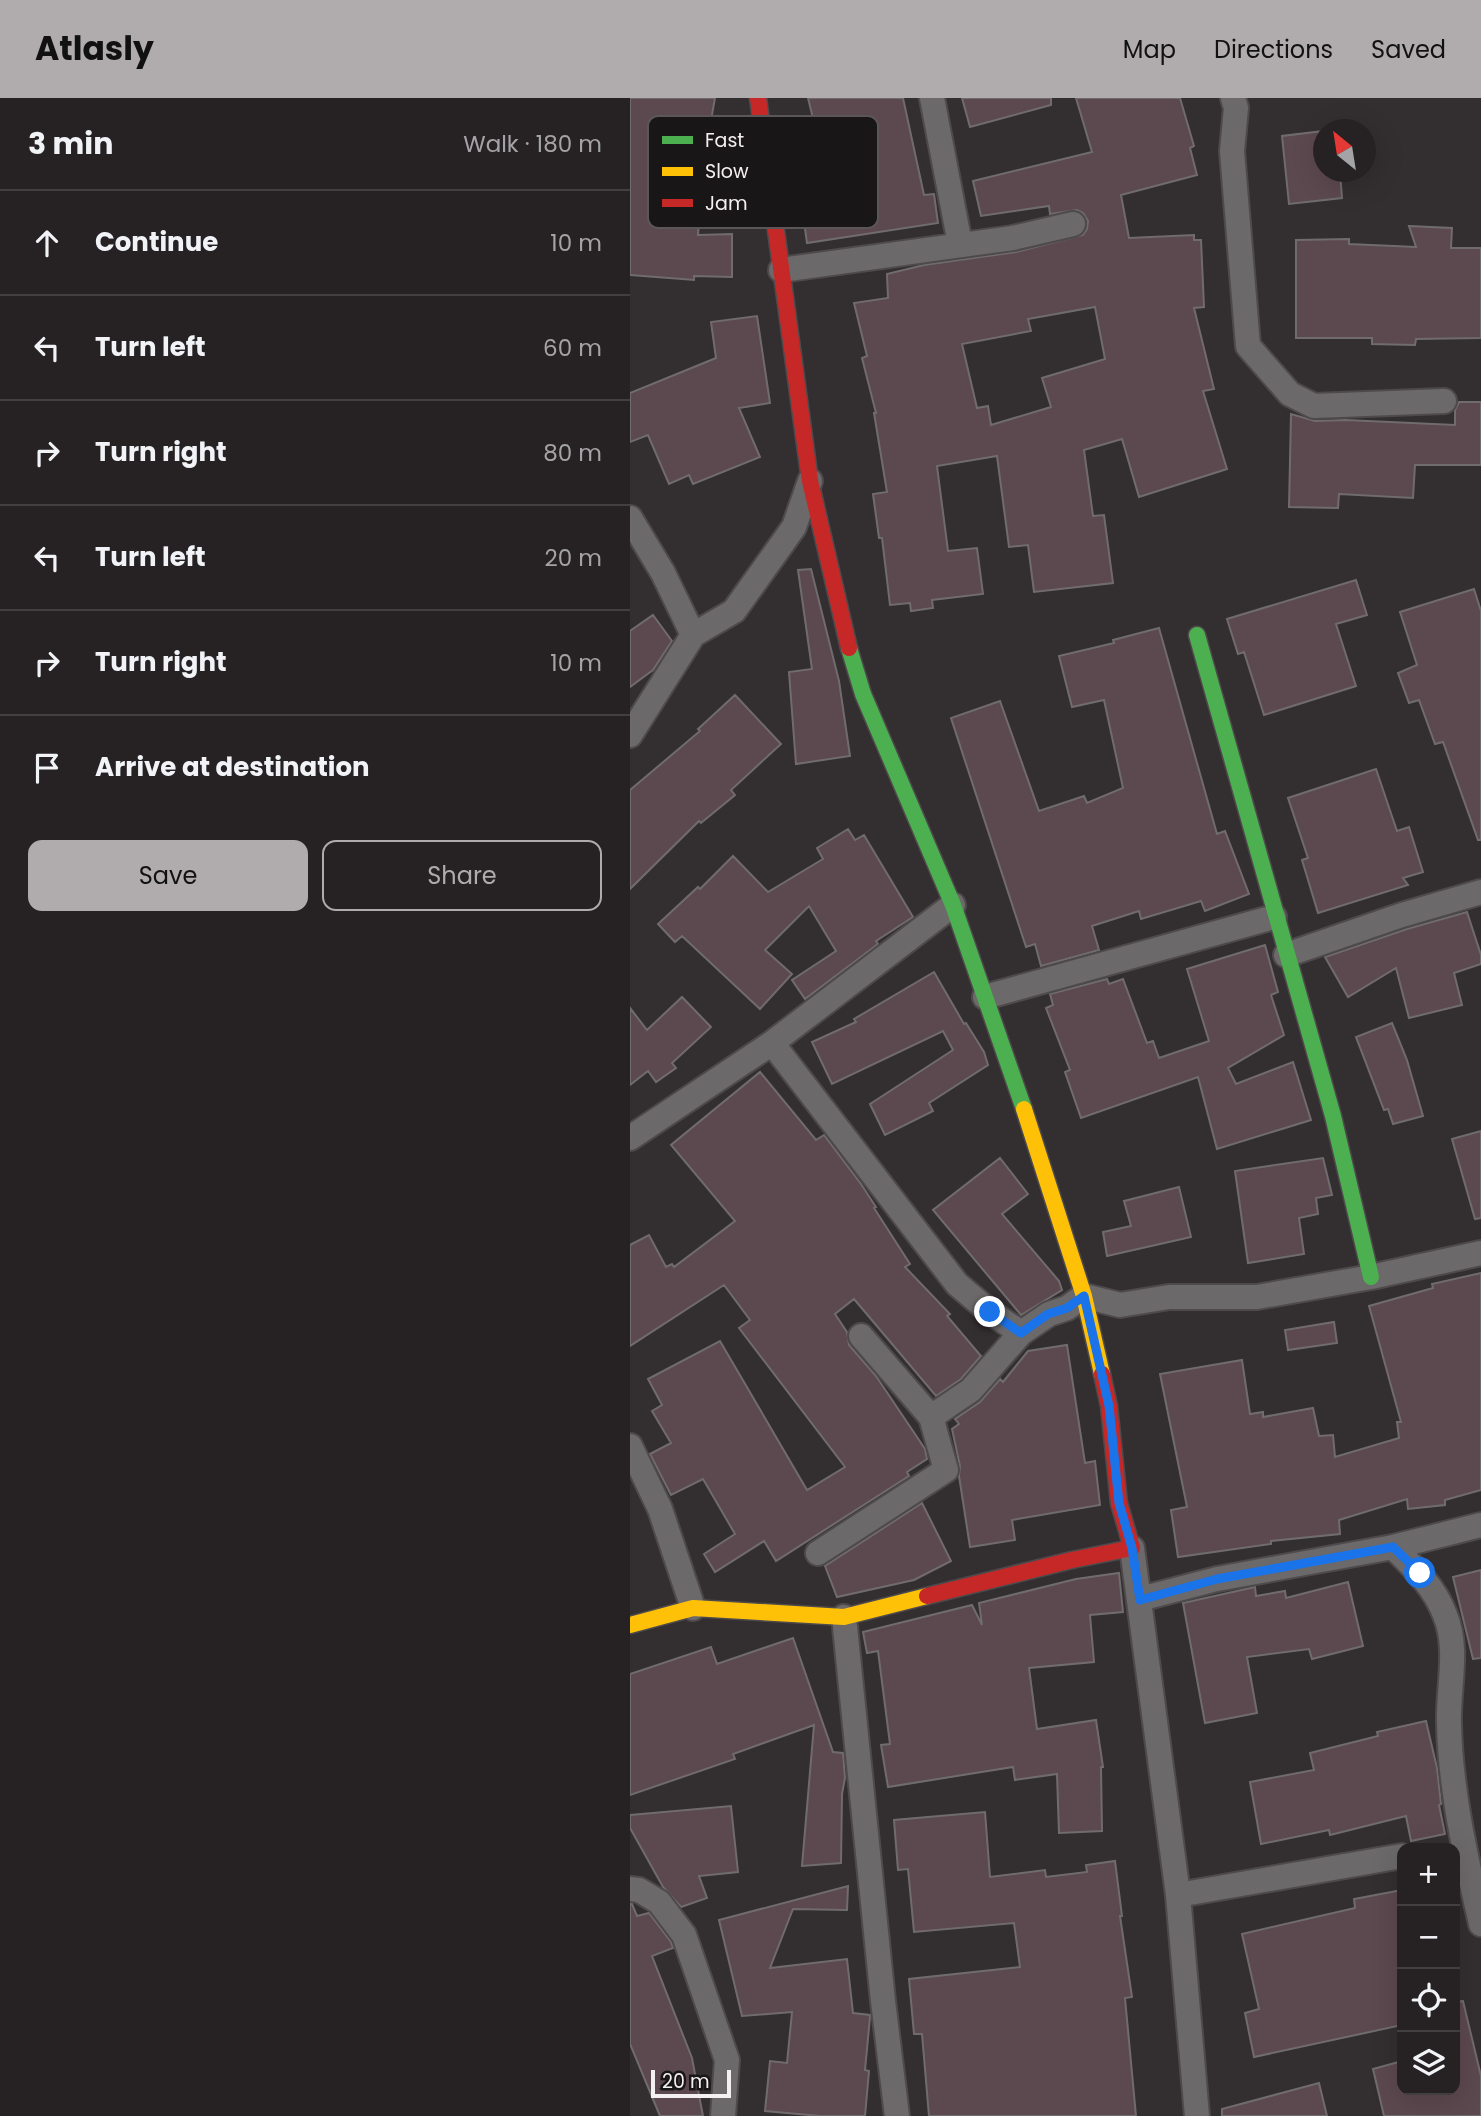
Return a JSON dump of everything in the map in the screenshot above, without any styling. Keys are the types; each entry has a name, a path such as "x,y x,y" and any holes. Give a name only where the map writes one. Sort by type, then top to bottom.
{"street":[{"path":"758,98 760,116"},
{"path":"932,98 960,244"},
{"path":"1240,101 1232,151 1248,346 1279,384 1290,394 1314,406 1444,401"},
{"path":"781,270 1013,238 1073,224"},
{"path":"775,228 810,481 847,641 863,694 953,905 1025,1112 1084,1296 1109,1406 1119,1503 1132,1548 1140,1600 1155,1737 1178,1895 1197,2116"},
{"path":"630,735 693,635 734,611 794,527 810,481"},
{"path":"630,518 663,572 693,635"},
{"path":"1196,635 1333,1116 1371,1277"},
{"path":"1286,955 1481,891"},
{"path":"630,1139 772,1043 953,905"},
{"path":"985,997 1275,917"},
{"path":"772,1043 957,1284 990,1312 1021,1333"},
{"path":"932,1418 971,1390 1021,1333 1048,1314 1067,1308 1084,1296 1120,1305 1169,1297 1257,1297 1371,1277 1481,1253"},
{"path":"818,1553 946,1470 932,1418 861,1336"},
{"path":"630,1446 660,1509 694,1608"},
{"path":"1140,1600 1217,1579 1393,1547 1481,1524"},
{"path":"1393,1547 1420,1573 1446,1615 1452,1647 1450,1734 1463,1845 1481,1924"},
{"path":"630,1625 694,1608 844,1617 1072,1560 1132,1548"},
{"path":"844,1617 897,2116"},
{"path":"1178,1895 1397,1857"},
{"path":"630,1889 639,1890 659,1902 684,1935 727,2060 723,2116"}],"building":[{"path":"630,98 715,98 712,116 648,116 648,228 699,228 698,235 732,234 732,277 694,276 694,280 630,275"},
{"path":"808,98 903,98 924,195 934,194 938,223 807,243 805,228 878,228 878,116 812,116"},
{"path":"962,98 1051,98 1051,105 970,127"},
{"path":"1076,98 1180,98 1194,146 1190,148 1197,175 1121,195 1129,238 1194,235 1194,240 1201,240 1204,307 1194,308 1214,389 1203,391 1227,469 1139,497 1122,439 1084,450 1093,516 1104,515 1113,583 1034,592 1028,545 1009,547 997,456 937,466 948,551 977,548 983,594 932,600 933,608 911,611 910,603 890,605 882,538 879,538 873,494 887,492 876,413 862,358 867,356 854,303 888,298 887,274 924,265 1016,252 1083,235 1088,221 1083,213 1077,210 1050,214 1049,206 981,216 973,181 1092,152","holes":["1095,307 1105,359 1042,378 1051,407 991,425 988,406 977,408 962,344 1031,331 1028,319"]},
{"path":"1313,132 1313,182 1341,182 1342,198 1289,204 1282,136"},
{"path":"1409,226 1452,228 1451,248 1481,248 1481,338 1416,339 1415,345 1372,344 1372,338 1296,338 1296,240 1349,239 1349,244 1416,247"},
{"path":"757,316 770,403 739,408 760,457 693,484 689,475 669,484 648,435 630,442 630,393 716,358 711,322"},
{"path":"1459,402 1481,402 1481,465 1415,465 1413,498 1339,494 1338,508 1289,507 1291,414 1315,421 1455,425 1455,410"},
{"path":"811,569 839,681 850,756 796,764 789,672 812,669 798,570"},
{"path":"1356,580 1367,615 1336,624 1356,686 1264,715 1244,652 1238,654 1227,619"},
{"path":"1474,589 1481,611 1481,840 1478,840 1443,742 1435,744 1419,700 1409,703 1398,673 1417,665 1400,612"},
{"path":"653,615 672,641 653,670 630,687 630,631"},
{"path":"1159,628 1217,834 1225,831 1249,894 1205,911 1201,901 1141,919 1139,911 1092,926 1099,950 1041,966 1035,944 1026,947 951,718 1000,701 1039,811 1084,796 1087,803 1123,788 1104,700 1072,707 1059,656 1114,643 1113,640"},
{"path":"735,695 781,744 731,790 735,795 701,823 699,821 630,889 630,790 700,731 698,729"},
{"path":"1376,769 1397,831 1409,827 1423,872 1403,878 1408,885 1318,913 1302,860 1308,858 1288,798"},
{"path":"848,829 855,840 864,835 913,917 876,941 878,944 805,999 792,980 836,951 809,906 765,950 792,974 760,1009 682,936 675,942 658,924 698,887 700,889 733,856 768,892 823,859 817,848"},
{"path":"1467,912 1481,955 1481,964 1454,973 1462,1005 1409,1018 1396,968 1348,997 1325,957 1407,929"},
{"path":"1265,945 1278,992 1271,995 1284,1035 1228,1068 1236,1084 1293,1062 1311,1120 1217,1149 1198,1077 1081,1118 1065,1072 1070,1070 1046,1008 1053,1005 1050,994 1107,979 1109,984 1123,979 1147,1043 1153,1041 1159,1058 1209,1041 1187,969"},
{"path":"934,972 964,1024 966,1023 984,1052 988,1065 929,1103 933,1111 885,1135 870,1104 953,1050 943,1031 832,1084 812,1042 856,1022 854,1019"},
{"path":"682,997 711,1027 672,1063 676,1068 656,1082 648,1071 630,1085 630,1008 647,1030"},
{"path":"1392,1023 1407,1060 1423,1116 1393,1124 1388,1109 1384,1110 1356,1037"},
{"path":"760,1072 816,1140 824,1135 876,1207 874,1208 910,1264 905,1267 950,1314 947,1316 981,1356 961,1379 936,1396 854,1299 835,1314 847,1332 849,1345 876,1376 925,1449 927,1459 907,1472 909,1476 776,1561 764,1541 715,1572 704,1554 735,1534 703,1479 671,1495 650,1454 671,1443 652,1411 662,1405 648,1379 720,1341 807,1490 845,1467 739,1328 750,1320 724,1285 630,1346 630,1245 649,1235 666,1267 672,1264 674,1267 735,1221 671,1145"},
{"path":"1481,1131 1481,1218 1475,1219 1452,1139"},
{"path":"1000,1158 1028,1194 1002,1214 1059,1281 1062,1290 1021,1315 933,1210"},
{"path":"1323,1158 1332,1195 1316,1198 1318,1214 1299,1218 1304,1254 1248,1263 1235,1171"},
{"path":"1179,1187 1191,1237 1107,1256 1103,1232 1131,1226 1124,1201"},
{"path":"1481,1273 1481,1490 1445,1500 1445,1505 1408,1509 1407,1499 1339,1520 1340,1534 1271,1541 1271,1544 1178,1557 1171,1510 1187,1507 1160,1374 1242,1360 1250,1414 1263,1412 1263,1417 1313,1408 1319,1436 1333,1435 1335,1457 1399,1438 1397,1422 1401,1422 1369,1306 1433,1288 1432,1284"},
{"path":"1334,1322 1337,1343 1288,1350 1285,1330"},
{"path":"1067,1345 1085,1463 1095,1461 1100,1505 1012,1520 1015,1540 970,1547 959,1476 960,1466 952,1429 959,1424 955,1419 980,1402 1000,1379 1003,1382 1028,1351"},
{"path":"922,1503 951,1561 914,1580 837,1597 825,1566"},
{"path":"1481,1570 1481,1658 1473,1659 1453,1577"},
{"path":"1119,1573 1123,1612 1090,1615 1094,1662 1029,1668 1037,1729 1096,1720 1103,1767 1102,1831 1059,1833 1057,1774 1015,1780 1013,1767 888,1787 881,1745 890,1744 878,1651 867,1653 863,1632 972,1605 982,1625 979,1603 1076,1579"},
{"path":"1348,1582 1363,1646 1312,1659 1309,1649 1247,1657 1257,1713 1205,1723 1183,1603 1255,1587 1256,1596 1285,1591 1286,1598"},
{"path":"793,1638 833,1752 843,1753 845,1778 842,1794 841,1863 802,1866 814,1725 733,1754 735,1759 630,1795 630,1674 711,1647 717,1664"},
{"path":"1426,1721 1437,1768 1439,1805 1445,1834 1411,1841 1406,1816 1330,1835 1329,1830 1261,1844 1250,1782 1314,1770 1310,1753 1378,1736 1377,1732"},
{"path":"731,1806 738,1872 699,1876 707,1898 681,1907 663,1887 630,1828 630,1815"},
{"path":"985,1812 990,1877 1045,1870 1046,1877 1087,1872 1086,1865 1115,1861 1132,1997 1125,1998 1136,2116 929,2116 922,2034 914,2034 909,1979 1020,1967 1014,1923 914,1932 908,1869 898,1870 894,1820"},
{"path":"848,1886 847,1910 793,1909 770,1968 847,1959 853,2013 870,2015 865,2070 869,2071 865,2116 820,2116 765,2111 770,2061 787,2063 792,2012 742,2016 719,1920"},
{"path":"1397,1891 1397,2026 1254,2057 1245,2013 1259,2009 1242,1934 1355,1908 1354,1899"},
{"path":"630,1904 637,1916 649,1913 671,1942 673,1948 652,1956 692,2058 703,2116 660,2116 630,2044"},
{"path":"1460,2001 1463,2001 1481,2076 1481,2116 1384,2116 1373,2069 1397,2062 1397,2095 1460,2095"},
{"path":"1319,2083 1327,2116 1222,2116 1222,2109"}],"traffic: fast":[{"path":"1197,635 1333,1116 1371,1277"},
{"path":"849,648 863,694 953,905 1024,1109"}],"traffic: slow":[{"path":"1024,1109 1084,1296 1102,1374"},
{"path":"630,1625 693,1608 844,1617 927,1596"}],"traffic: jam":[{"path":"758,98 760,116"},
{"path":"776,228 810,481 849,648"},
{"path":"927,1596 1132,1548 1119,1503 1109,1406 1102,1374"}],"route":[{"path":"990,1312 1021,1333 1048,1314 1067,1308 1084,1296 1109,1406 1119,1503 1132,1548 1140,1600 1217,1579 1393,1547 1420,1573"}]}
